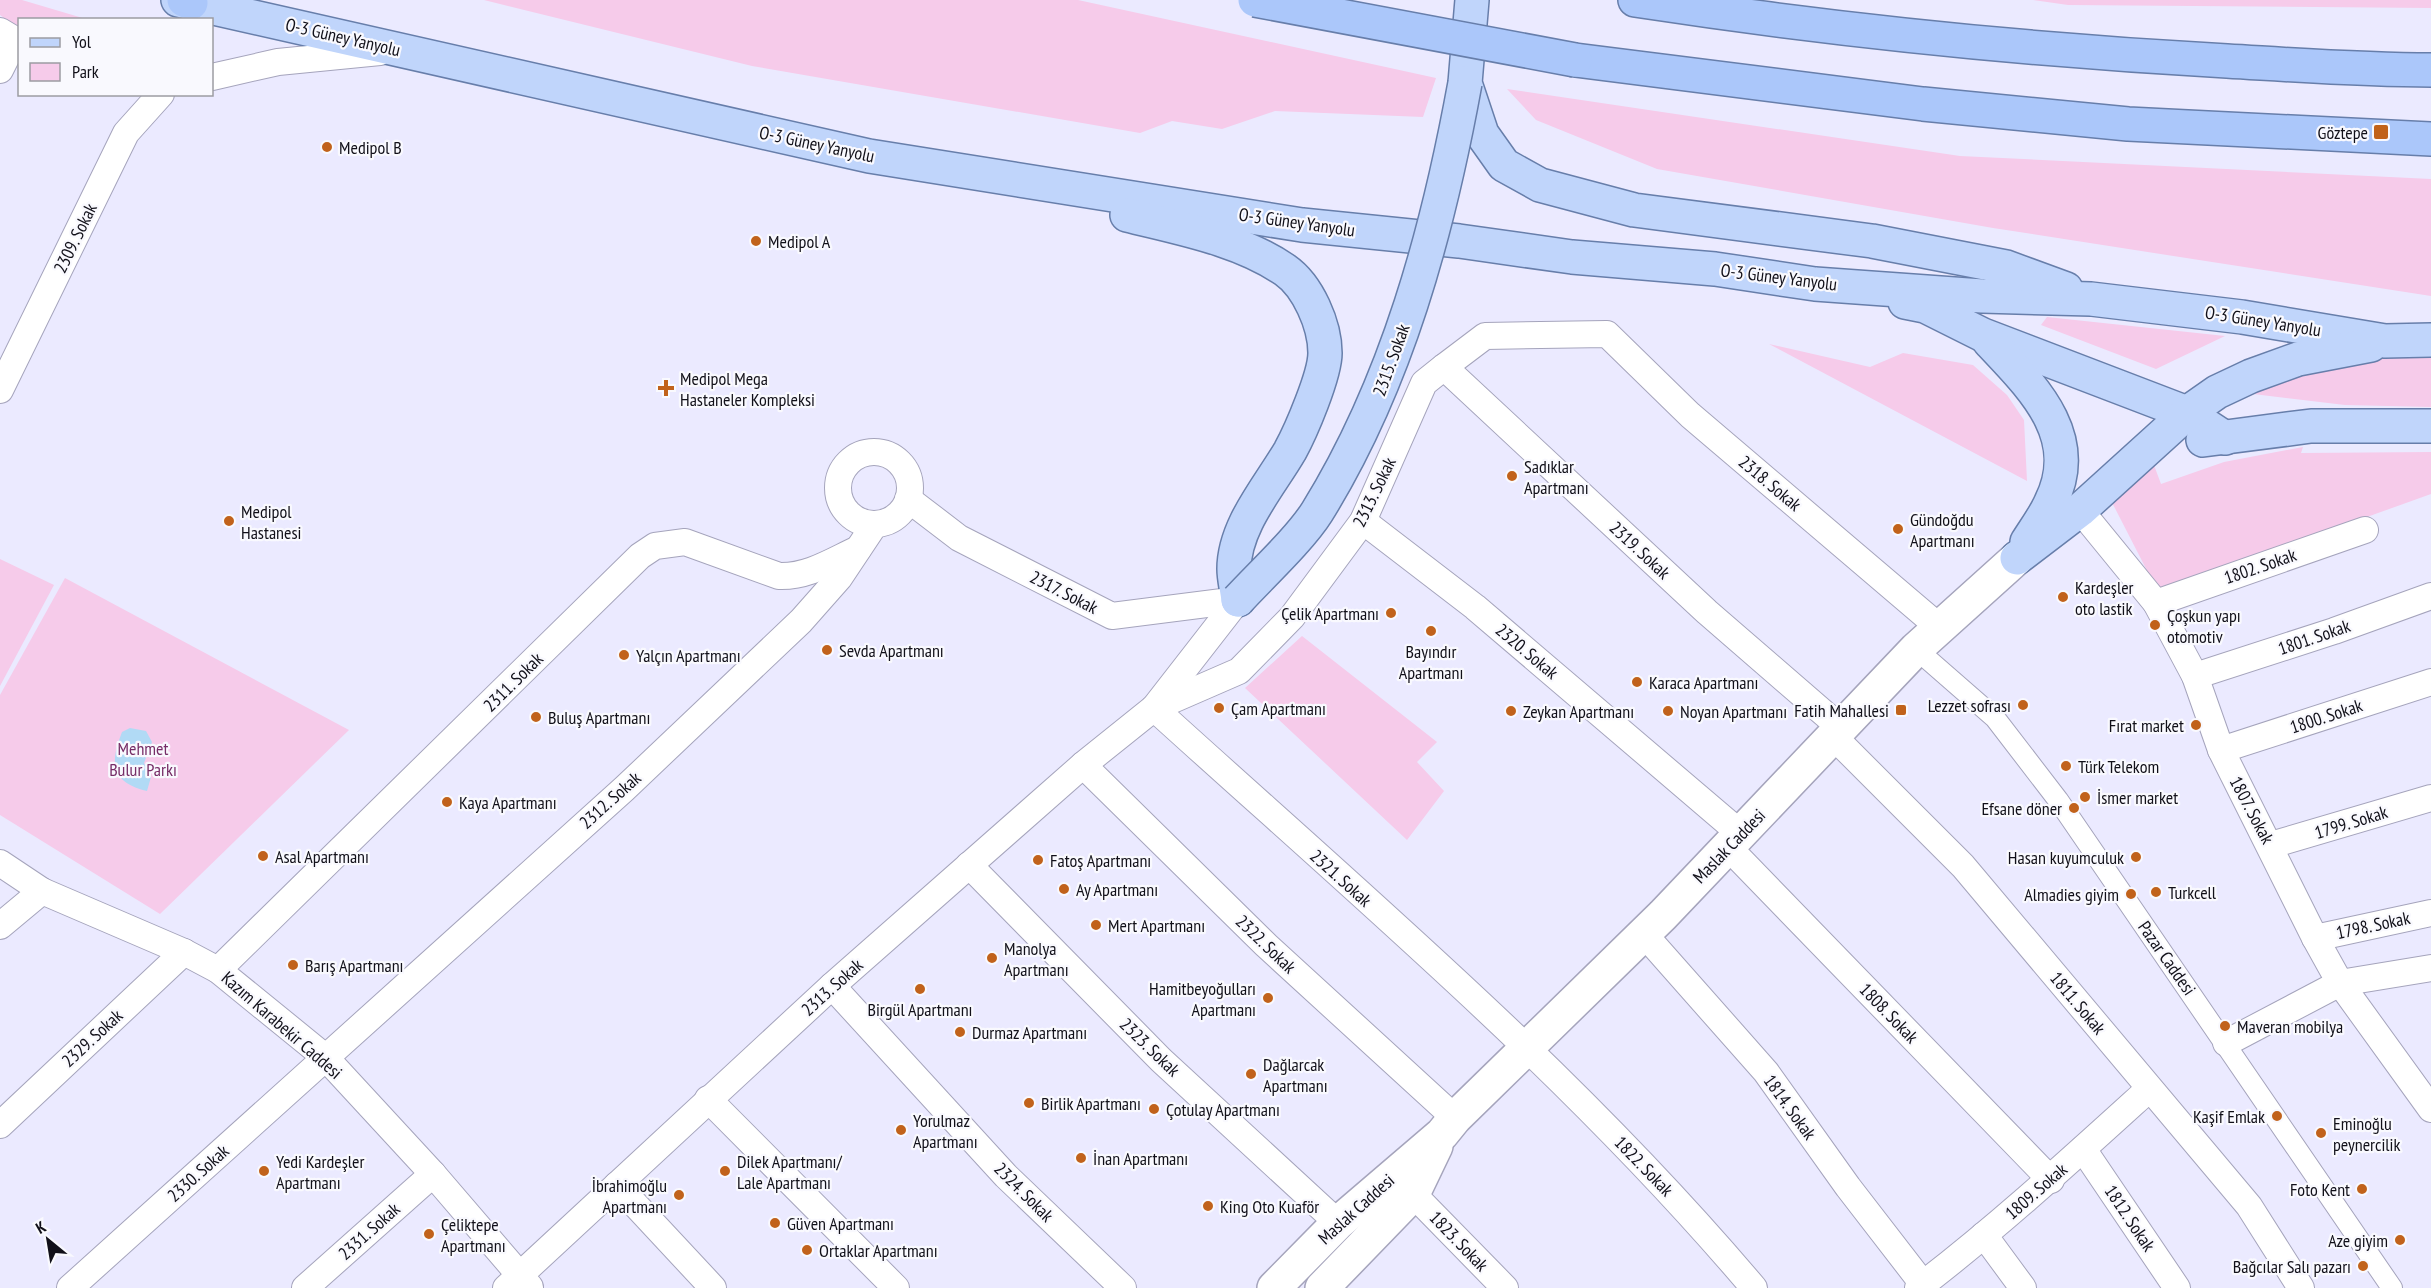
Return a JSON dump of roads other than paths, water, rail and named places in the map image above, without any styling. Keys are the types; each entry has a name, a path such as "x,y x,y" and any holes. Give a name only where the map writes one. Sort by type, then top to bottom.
{"highway":[{"path":"1255,0 1575,60 1923,104 2128,124 2431,139"},
{"path":"1635,0 1945,41 2152,57 2431,70"}],"main road":[{"name":"2315. Sokak","path":"1238,600 1316,514 1368,421 1410,309 1451,158 1465,83 1472,0"},
{"name":"O-3 Güney Yanyolu","path":"184,1 869,156 1302,225 1459,241 1572,257 1714,269 1815,284 1982,296 2091,299 2242,317 2385,341 2431,340"},
{"path":"1465,83 1482,134 1504,165 1540,185 1634,210 1872,241 2006,267 2091,299"},
{"path":"1002,176 1077,204 1167,225 1240,247 1285,270 1303,286 1317,313 1326,353 1318,386 1291,449 1240,535 1234,568 1238,600"},
{"path":"1815,284 1925,306 1983,335 2187,413 2225,438"},
{"path":"1983,335 2047,407 2062,450 2060,477 2052,501 2017,558"},
{"path":"2017,558 2079,510 2187,413 2217,392 2298,359 2341,352 2385,341"},
{"path":"2150,445 2225,438 2311,426 2431,426"},
{"name":"Maslak Caddesi","path":"1274,1288 1338,1223 1448,1126 1529,1048 1644,934 1927,638 2017,558"},
{"name":"Maslak Caddesi","path":"1322,1288 1413,1194 1448,1126"}],"street":[{"path":"0,70 8,36"},
{"path":"213,77 278,62 402,50"},
{"name":"2309. Sokak","path":"0,390 126,133 159,96"},
{"name":"2313. Sokak","path":"1154,708 1239,671 1292,617 1363,521 1424,383 1485,336 1607,334"},
{"name":"2318. Sokak","path":"1607,334 1927,638"},
{"name":"2319. Sokak","path":"1444,367 1837,732"},
{"path":"869,452 881,452 892,456 902,464 908,475 910,487 908,499 901,512 889,521 874,524 862,523 843,508 838,497 837,485 841,473 852,459 869,452"},
{"name":"2317. Sokak","path":"908,499 959,538 1112,616 1238,600"},
{"name":"1807. Sokak","path":"2079,510 2156,603 2195,676 2221,750 2271,845 2315,938 2340,983 2422,1080 2431,1108"},
{"name":"2320. Sokak","path":"1363,521 1475,607 1734,840"},
{"name":"2312. Sokak","path":"325,1057 624,789 801,621 839,578 874,524"},
{"name":"1802. Sokak","path":"2156,603 2365,530"},
{"name":"2311. Sokak","path":"218,970 640,556 655,546 685,542 779,576 810,572 858,548"},
{"path":"792,576 801,621"},
{"name":"1801. Sokak","path":"2195,676 2334,631 2431,596"},
{"name":"2313. Sokak","path":"519,1284 616,1185 832,986 1083,765 1154,708 1238,600"},
{"name":"Pazar Caddesi","path":"1927,638 1995,718 2058,800 2392,1288"},
{"name":"1800. Sokak","path":"2221,750 2431,682"},
{"name":"2321. Sokak","path":"1154,708 1529,1048"},
{"name":"1811. Sokak","path":"1837,732 1963,866 2249,1206 2301,1288"},
{"name":"2322. Sokak","path":"1083,765 1448,1126"},
{"name":"1799. Sokak","path":"2271,845 2431,798"},
{"name":"1808. Sokak","path":"1734,840 2051,1180"},
{"name":"Kazım Karabekir Caddesi","path":"0,864 42,891 184,952 218,970 325,1057 433,1174 519,1284"},
{"name":"2323. Sokak","path":"969,865 1161,1060 1338,1223"},
{"path":"0,926 42,891"},
{"name":"1798. Sokak","path":"2315,938 2431,913"},
{"name":"1814. Sokak","path":"1644,934 1766,1072 1922,1287"},
{"name":"2329. Sokak","path":"0,1125 184,952"},
{"path":"2226,1043 2340,983 2431,968"},
{"name":"2324. Sokak","path":"832,986 1006,1176 1123,1288"},
{"name":"1822. Sokak","path":"1529,1048 1690,1213 1754,1288"},
{"name":"2330. Sokak","path":"70,1288 325,1057"},
{"name":"1809. Sokak","path":"1922,1287 2051,1180 2149,1089"},
{"path":"708,1099 884,1284"},
{"name":"1812. Sokak","path":"2083,1149 2177,1288"},
{"name":"2331. Sokak","path":"305,1288 433,1174"},
{"path":"616,1185 713,1288"},
{"name":"1823. Sokak","path":"1413,1194 1505,1288"},
{"path":"1984,1235 2023,1288"}],"water":[{"path":"130,728 146,731 152,742 144,763 151,777 147,791 126,782 116,770 118,743 122,732"}],"place":[{"name":"Göztepe","path":"2381,132"},
{"name":"Medipol B","path":"327,147"},
{"name":"Medipol A","path":"756,241"},
{"name":"Medipol Mega Hastaneler Kompleksi","path":"666,388"},
{"name":"Sadıklar Apartmanı","path":"1512,476"},
{"name":"Medipol Hastanesi","path":"229,521"},
{"name":"Gündoğdu Apartmanı","path":"1898,529"},
{"name":"Kardeşler oto lastik","path":"2063,597"},
{"name":"Çelik Apartmanı","path":"1391,613"},
{"name":"Çoşkun yapı otomotiv","path":"2155,625"},
{"name":"Bayındır Apartmanı","path":"1431,631"},
{"name":"Sevda Apartmanı","path":"827,650"},
{"name":"Yalçın Apartmanı","path":"624,655"},
{"name":"Karaca Apartmanı","path":"1637,682"},
{"name":"Lezzet sofrası","path":"2023,705"},
{"name":"Çam Apartmanı","path":"1219,708"},
{"name":"Fatih Mahallesi","path":"1901,710"},
{"name":"Zeykan Apartmanı","path":"1511,711"},
{"name":"Noyan Apartmanı","path":"1668,711"},
{"name":"Buluş Apartmanı","path":"536,717"},
{"name":"Fırat market","path":"2196,725"},
{"name":"Türk Telekom","path":"2066,766"},
{"name":"İsmer market","path":"2085,797"},
{"name":"Kaya Apartmanı","path":"447,802"},
{"name":"Efsane döner","path":"2074,808"},
{"name":"Asal Apartmanı","path":"263,856"},
{"name":"Hasan kuyumculuk","path":"2136,857"},
{"name":"Fatoş Apartmanı","path":"1038,860"},
{"name":"Ay Apartmanı","path":"1064,889"},
{"name":"Turkcell","path":"2156,892"},
{"name":"Almadies giyim","path":"2131,894"},
{"name":"Mert Apartmanı","path":"1096,925"},
{"name":"Manolya Apartmanı","path":"992,958"},
{"name":"Barış Apartmanı","path":"293,965"},
{"name":"Birgül Apartmanı","path":"920,989"},
{"name":"Hamitbeyoğulları Apartmanı","path":"1268,998"},
{"name":"Maveran mobilya","path":"2225,1026"},
{"name":"Durmaz Apartmanı","path":"960,1032"},
{"name":"Dağlarcak Apartmanı","path":"1251,1074"},
{"name":"Birlik Apartmanı","path":"1029,1103"},
{"name":"Çotulay Apartmanı","path":"1154,1109"},
{"name":"Kaşif Emlak","path":"2277,1116"},
{"name":"Yorulmaz Apartmanı","path":"901,1130"},
{"name":"Eminoğlu peynercilik","path":"2321,1133"},
{"name":"İnan Apartmanı","path":"1081,1158"},
{"name":"Yedi Kardeşler Apartmanı","path":"264,1171"},
{"name":"Dilek Apartmanı/ Lale Apartmanı","path":"725,1171"},
{"name":"Foto Kent","path":"2362,1189"},
{"name":"İbrahimoğlu Apartmanı","path":"679,1195"},
{"name":"King Oto Kuaför","path":"1208,1206"},
{"name":"Güven Apartmanı","path":"775,1223"},
{"name":"Çeliktepe Apartmanı","path":"429,1234"},
{"name":"Aze giyim","path":"2400,1240"},
{"name":"Ortaklar Apartmanı","path":"807,1250"},
{"name":"Bağcılar Salı pazarı","path":"2363,1266"}],"park label":[{"name":"Mehmet Bulur Parkı","path":"143,758"}]}
